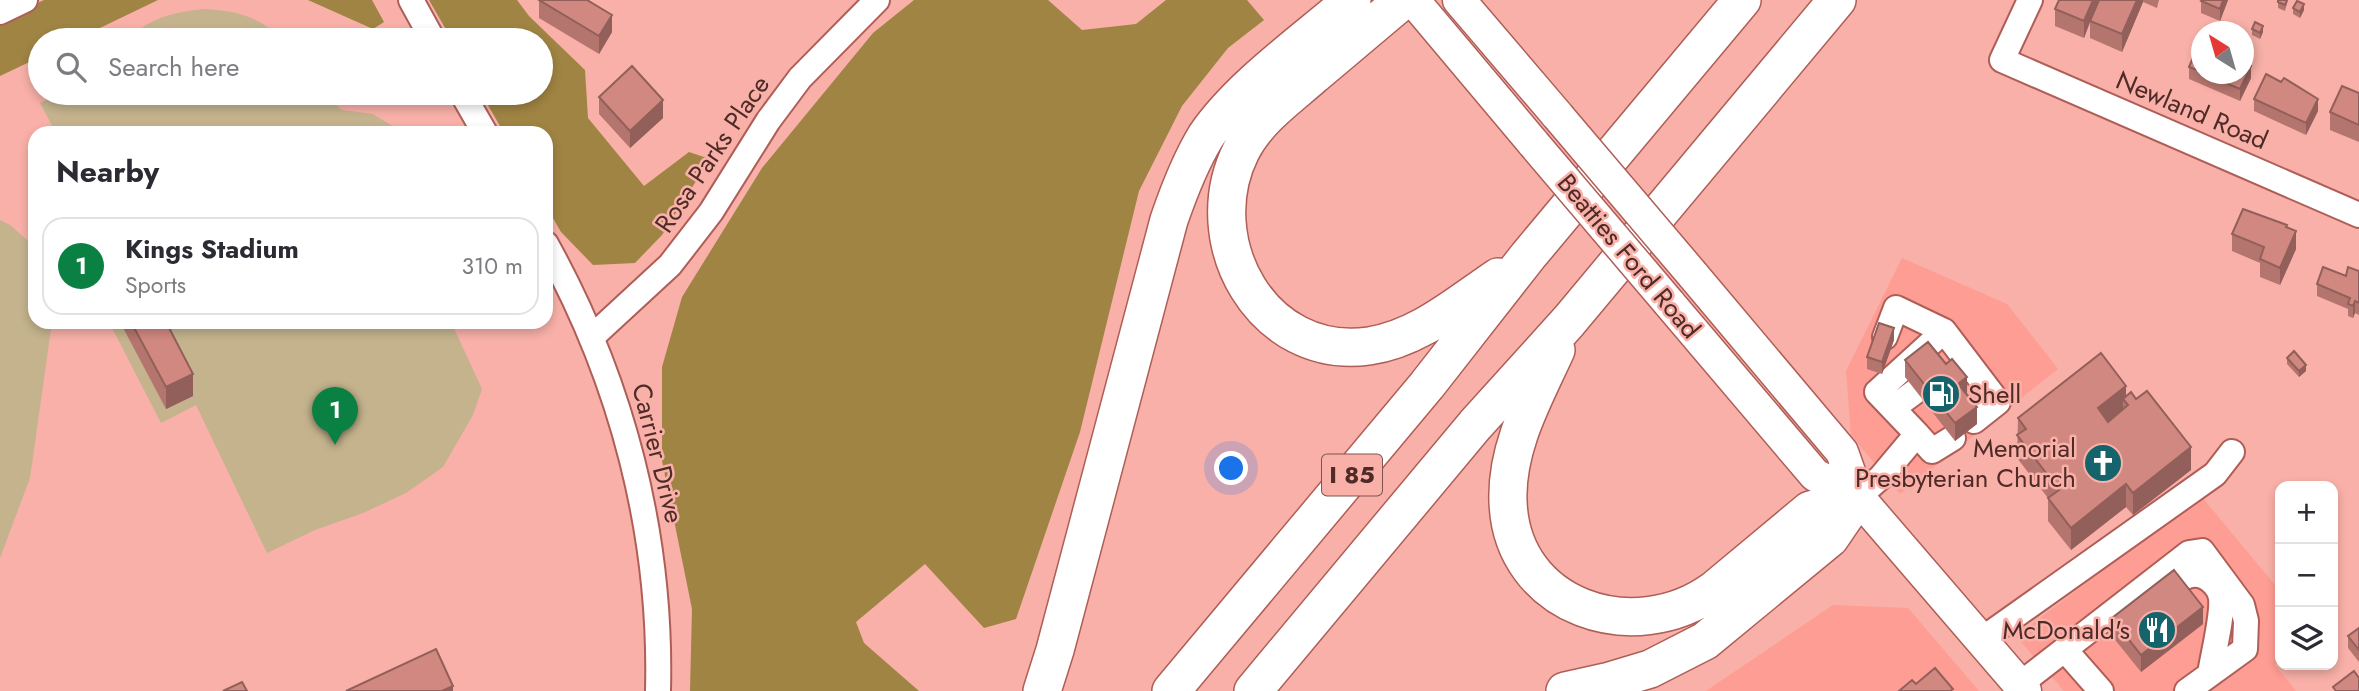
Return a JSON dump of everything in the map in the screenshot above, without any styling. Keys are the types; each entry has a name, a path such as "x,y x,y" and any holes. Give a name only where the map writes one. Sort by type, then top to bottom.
{"highway":[{"path":"1042,691 1169,220 1186,174 1208,134 1238,99 1353,0"},
{"path":"1403,0 1275,109 1251,135 1234,167 1227,202 1228,237 1239,270 1258,303 1283,327 1315,342 1349,347 1385,343 1417,330 1528,256"},
{"name":"I 85","path":"1171,691 1427,386 1528,256 1742,0"},
{"name":"I 85","path":"1252,691 1475,425 1569,321 1837,0"},
{"path":"1569,321 1520,432 1508,488 1510,521 1520,551 1538,577 1563,597 1591,611 1620,617 1649,617 1676,611 1714,590 1810,510 1858,497"},
{"path":"1565,691 1650,669 1705,641 1830,538 1858,497"}],"main road":[{"name":"Beatties Ford Road","path":"1413,0 1815,475 1858,497"},
{"name":"Beatties Ford Road","path":"1459,0 1842,452 1858,497 2022,688"}],"street":[{"path":"0,12 25,0"},
{"path":"411,0 426,28"},
{"name":"Rosa Parks Place","path":"592,337 670,265 711,212 768,121 800,78 877,0"},
{"name":"Newland Road","path":"2030,0 2002,60 2359,215"},
{"path":"469,105 481,126"},
{"name":"Carrier Drive","path":"553,258 592,337 621,418 644,509 656,592 658,691"},
{"path":"1885,337 1896,308 1944,331 1954,360 1989,390 1998,402 1970,415"},
{"path":"1881,390 1944,331"},
{"path":"1881,390 1920,437"},
{"path":"1881,390 1916,391"},
{"path":"1858,497 1920,437 1948,431"},
{"path":"1980,640 2215,474 2232,452"},
{"path":"2022,688 2065,650 2189,553 2202,551 2242,606 2246,621 2245,649 2187,691"},
{"path":"2065,650 2101,691"}],"shaded area":[{"path":"44,0 158,0 100,28 28,28 28,63 0,76 0,21"},
{"path":"308,0 372,0 384,22 371,28"},
{"path":"429,0 517,0 541,28 445,28"},
{"path":"914,0 1048,0 1082,30 1136,24 1166,0 1247,0 1264,20 1228,48 1182,106 1139,191 1080,432 1016,619 984,628 925,564 856,622 864,643 919,691 690,691 692,609 662,461 662,367 682,297 762,168 873,33"},
{"path":"204,9 227,11 247,16 269,28 141,28 180,12"},
{"path":"553,39 585,70 588,118 644,186 689,152 710,159 662,235 635,263 593,265 561,232 553,218 553,126 500,126 488,105 553,105"},
{"path":"41,105 336,105 342,110 373,114 393,126 52,126"},
{"path":"0,220 28,241 28,329 51,329 30,478 0,558"},
{"path":"1902,258 2007,304 2058,369 1900,494 1851,435 1846,371"},
{"path":"113,329 454,329 482,389 473,415 443,467 406,493 267,553 196,405 161,423"},
{"path":"2201,496 2275,585 2275,670 2279,670 2296,691 2064,691 2016,636"},
{"path":"1833,605 1908,608 1979,691 1706,691"}],"building":[{"path":"539,0 587,0 612,15 599,36"},
{"path":"2059,0 2093,0 2084,21 2055,9"},
{"path":"2099,0 2137,0 2122,34 2090,21"},
{"path":"2202,0 2223,0 2220,9"},
{"path":"2297,1 2304,4 2300,12 2293,8"},
{"path":"2255,22 2263,26 2260,33 2254,30"},
{"path":"632,66 663,100 630,131 599,97"},
{"path":"2266,74 2281,82 2284,78 2318,99 2306,123 2254,99"},
{"path":"2228,84 2242,84 2240,89"},
{"path":"2342,86 2359,93 2359,125 2330,112"},
{"path":"2243,209 2296,231 2280,268 2260,259 2264,247 2232,234"},
{"path":"2323,267 2346,276 2348,267 2359,271 2359,303 2355,301 2353,306 2348,304 2350,298 2317,284"},
{"path":"1879,323 1894,328 1882,362 1867,357"},
{"path":"135,329 170,329 193,374 166,387"},
{"path":"1928,342 1946,364 1952,359 1967,377 1958,384 1977,407 1955,423 1905,360"},
{"path":"2294,351 2306,365 2299,371 2287,358"},
{"name":"Memorial Presbyterian Church","path":"2101,353 2126,386 2098,408 2108,422 2128,405 2123,399 2131,392 2136,399 2147,391 2191,447 2133,493 2126,484 2071,528 2048,498 2059,490 2017,435 2026,429 2018,418"},
{"name":"McDonald's","path":"2174,570 2203,607 2141,655 2112,618"},
{"path":"2359,628 2359,650 2348,636"},
{"path":"436,649 453,686 442,691 346,691"},
{"path":"1935,668 1953,689 1899,691 1912,680 1916,684"},
{"path":"2354,671 2359,678 2359,691 2336,691 2333,687"},
{"path":"242,682 247,691 223,691"}],"place":[{"name":"Shell","path":"1941,394"},
{"name":"Kings Stadium","path":"335,445"},
{"name":"Memorial Presbyterian Church","path":"2103,463"},
{"name":"McDonald's","path":"2157,630"}]}
